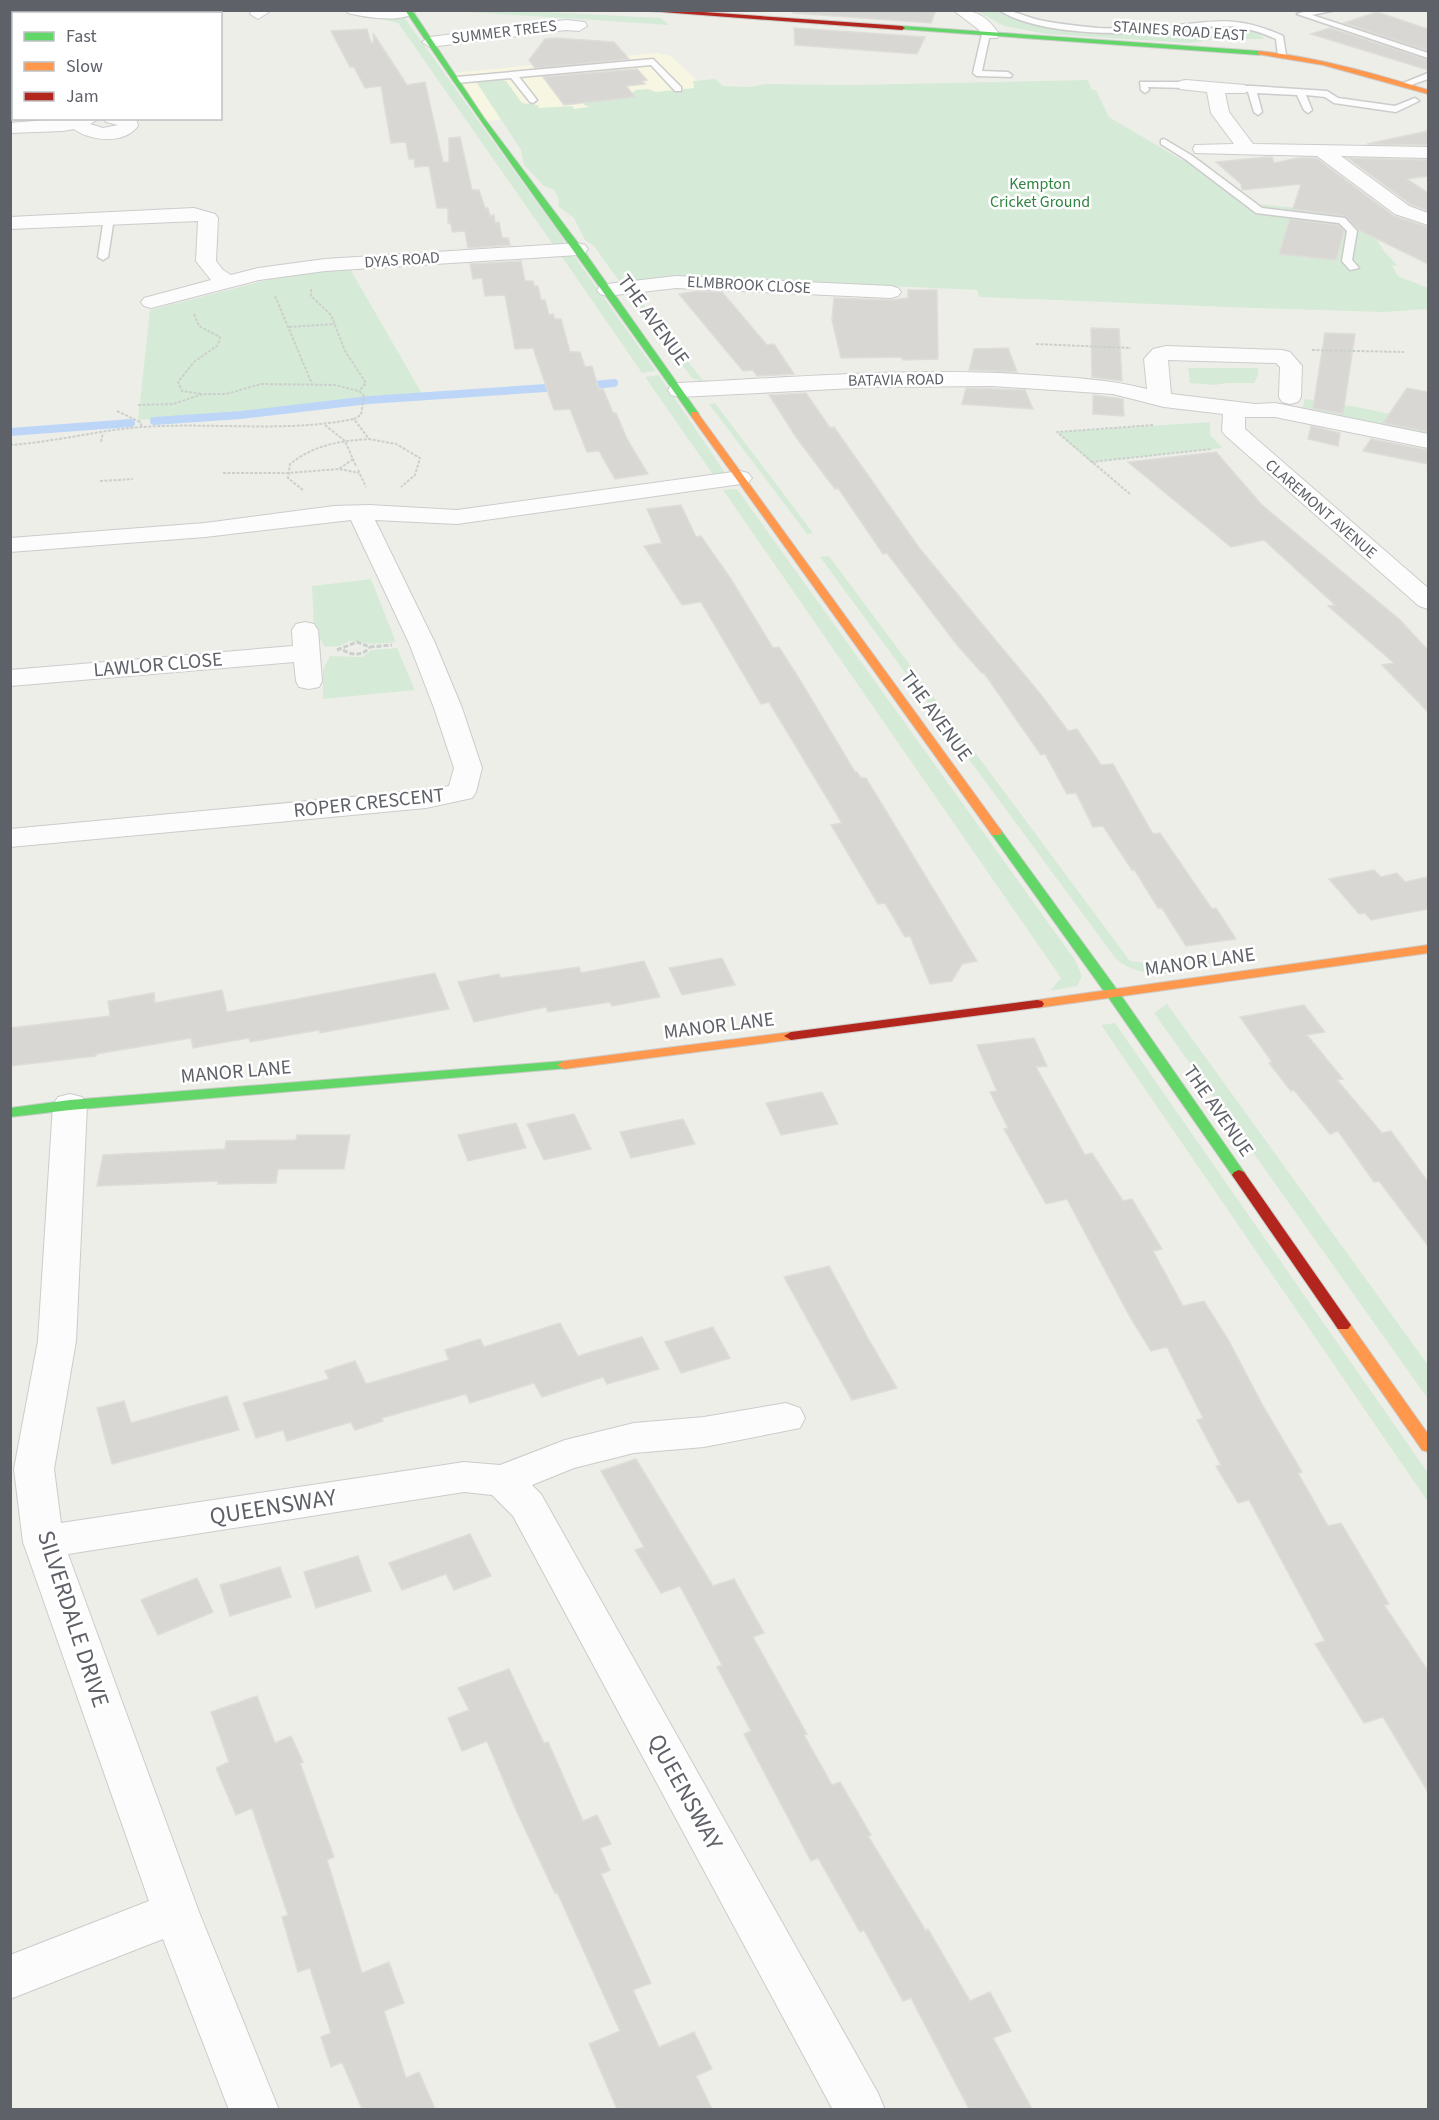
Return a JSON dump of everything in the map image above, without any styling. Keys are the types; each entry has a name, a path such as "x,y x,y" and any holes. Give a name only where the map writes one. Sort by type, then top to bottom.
{"main road":[{"name":"STAINES ROAD EAST","path":"638,10 1282,55 1346,67 1428,92"},
{"name":"THE AVENUE","path":"408,11 457,80 481,119 578,249 740,478 1113,994 1428,1446"},
{"name":"MANOR LANE","path":"10,1113 70,1105 588,1063 1113,994 1428,949"}],"street":[{"path":"354,10 370,14 408,11"},
{"path":"961,10 984,25 988,34"},
{"name":"SUMMER TREES","path":"430,42 566,25 579,26"},
{"path":"1186,86 1246,89"},
{"path":"1215,87 1220,113 1248,150"},
{"path":"10,128 85,121 85,130 108,134 122,131 129,126 129,122 120,120"},
{"path":"1202,149 1428,152"},
{"path":"1322,151 1402,210 1428,219"},
{"path":"10,223 194,213 208,218 206,261 216,274 229,282"},
{"name":"DYAS ROAD","path":"151,302 258,274 325,265 578,249"},
{"name":"ELMBROOK CLOSE","path":"607,290 676,282 891,292"},
{"path":"1161,393 1155,359 1161,354 1282,357 1292,366 1282,402"},
{"name":"BATAVIA ROAD","path":"679,390 874,380 992,380 1113,387 1238,399 1255,411 1282,402 1357,407 1428,422"},
{"name":"CLAREMONT AVENUE","path":"1238,399 1233,421 1234,431 1248,446 1428,601"},
{"name":"BATAVIA ROAD","path":"1282,402 1428,441"},
{"path":"10,545 205,530 334,513 359,512 457,517 740,478"},
{"name":"ROPER CRESCENT","path":"10,838 426,799 462,792 468,768 448,708 422,643 359,512"},
{"path":"306,641 309,681"},
{"name":"LAWLOR CLOSE","path":"10,678 306,641"},
{"name":"SILVERDALE DRIVE","path":"70,1105 57,1341 34,1469 43,1542 176,1912 254,2109"},
{"name":"QUEENSWAY","path":"43,1542 464,1478 502,1481 565,1455 634,1438 704,1432 786,1418"},
{"name":"QUEENSWAY","path":"502,1481 527,1505 860,2109"},
{"path":"10,1977 176,1912"}],"lane":[{"path":"1003,10 1019,19 1052,25 1122,30 1160,30 1203,23 1259,27"},
{"path":"1332,10 1301,14 1428,56"},
{"path":"1211,13 1259,27 1280,38 1282,55"},
{"path":"988,34 977,73 1008,75"},
{"path":"457,80 653,62 678,89"},
{"path":"513,75 533,100"},
{"path":"1405,84 1428,76"},
{"path":"1145,90 1143,84 1186,86"},
{"path":"1258,112 1246,89 1327,94 1334,100 1396,109 1415,101"},
{"path":"1300,91 1308,110"},
{"path":"1164,142 1258,211 1342,220 1352,231 1347,261 1353,268"},
{"path":"1174,148 1202,149"},
{"path":"104,257 109,218"}],"path":[{"path":"311,283 311,296 331,315 345,351 366,383 359,391"},
{"path":"272,292 312,384"},
{"path":"10,445 44,443 142,427 324,425 354,419 361,415 364,396 359,391 335,385 261,384 226,394 182,391 178,382 194,362 218,345 220,337 199,326 194,317 194,306"},
{"path":"289,327 335,324"},
{"path":"1036,344 1140,348 1161,354"},
{"path":"1282,357 1308,350 1404,352"},
{"path":"138,405 173,404 194,399 203,394"},
{"path":"117,411 140,422 142,427"},
{"path":"354,419 369,439"},
{"path":"324,425 345,441 356,466"},
{"path":"1131,494 1090,462 1057,432 1161,425"},
{"path":"101,442 103,433"},
{"path":"308,492 291,482 288,473 290,464 315,446 369,439 391,442 410,449 420,458 419,469 413,480 395,490"},
{"path":"1090,462 1248,446"},
{"path":"339,469 353,459"},
{"path":"223,473 288,473 339,469 359,474"},
{"path":"100,481 134,479"},
{"path":"306,641 355,654 365,653 370,647"},
{"path":"343,650 348,644 357,642 370,647 422,643"}],"shaded area":[{"path":"657,53 671,56 709,92 487,121 453,73"}],"green space":[{"path":"452,11 529,11 661,18 669,25"},
{"path":"977,11 1004,11 1052,25 1122,30 1159,30 1203,23 1251,26 1265,39 1216,39 1190,43 1046,34 1004,26"},
{"path":"398,14 404,17 564,240 563,244 554,246 398,23 371,17"},
{"name":"Kempton Cricket Ground","path":"715,79 723,86 750,87 765,84 852,85 1088,80 1092,90 1096,90 1109,117 1182,160 1200,159 1256,204 1342,212 1372,231 1383,250 1397,265 1392,266 1398,276 1428,288 1428,309 1384,312 979,297 977,290 865,285 631,281 621,273 629,285 621,284 594,246 585,240 574,218 559,207 558,197 554,190 544,186 524,165 521,150 475,80 506,81 522,103 538,105 539,108 572,106 574,109 590,107 584,105 586,101 628,96 636,90 648,89 656,92 694,88 693,81"},
{"path":"560,254 575,257 656,371 642,373"},
{"path":"345,260 425,399 138,420 150,310"},
{"path":"633,291 704,382 692,378 630,296 629,293"},
{"path":"1188,368 1258,368 1258,375 1254,383 1215,385 1190,383"},
{"path":"659,375 726,474 714,476 645,377"},
{"path":"1305,399 1428,422 1428,440 1351,423 1300,416"},
{"path":"715,403 813,533 807,534 709,404"},
{"path":"1210,422 1210,435 1223,448 1090,462 1057,432"},
{"path":"737,489 1075,960 1082,976 1077,986 1050,991 1061,978 723,490"},
{"path":"829,556 1130,961 1161,965 1167,974 1140,971 1116,959 820,557"},
{"path":"371,579 396,642 373,644 350,641 340,646 325,647 314,629 312,586"},
{"path":"397,648 415,690 323,699 323,670 330,656 362,657 372,650"},
{"path":"1167,1004 1428,1365 1428,1399 1154,1013"},
{"path":"1115,1023 1428,1473 1428,1502 1101,1025"}],"building":[{"path":"793,10 936,10 931,23 793,13"},
{"path":"1377,12 1428,29 1428,51 1344,23"},
{"path":"794,28 925,37 917,54 795,45"},
{"path":"1330,28 1428,60 1428,70 1311,34"},
{"path":"367,29 371,43 374,42 373,33 407,85 425,82 443,162 449,162 449,138 460,137 472,190 479,190 485,208 488,208 490,216 494,215 495,223 499,222 502,238 508,238 510,245 468,248 465,231 452,232 451,224 448,223 448,208 437,208 429,166 415,167 414,159 409,159 406,142 391,143 381,86 365,88 354,67 350,67 331,31"},
{"path":"545,39 614,42 629,59 535,68 529,60"},
{"path":"637,69 647,80 642,81 645,84 626,86 635,97 564,105 543,77"},
{"path":"1428,131 1428,145 1367,144"},
{"path":"1272,157 1274,163 1298,158 1316,158 1394,216 1428,227 1428,264 1359,230 1345,216 1293,209 1301,184 1242,190 1241,184 1216,162"},
{"path":"1348,158 1428,160 1428,176 1407,179 1428,193 1428,211 1410,204"},
{"path":"1290,219 1338,225 1344,231 1336,260 1279,254"},
{"path":"521,261 525,281 533,281 534,286 538,286 541,300 545,300 549,315 553,314 555,319 561,319 570,352 580,352 585,367 592,366 599,390 603,389 613,413 616,413 627,439 648,474 615,479 599,451 587,452 570,409 554,410 533,348 515,349 505,295 485,296 482,278 473,279 470,264"},
{"path":"908,290 937,290 938,359 841,358 832,320 834,298 891,300 908,298"},
{"path":"698,291 722,292 767,345 774,344 794,374 757,376 753,370 743,371 679,294"},
{"path":"1091,328 1119,329 1122,381 1092,377"},
{"path":"1325,333 1355,334 1343,414 1313,408"},
{"path":"1008,348 1017,372 969,370 974,349"},
{"path":"966,388 1025,390 1033,409 962,404"},
{"path":"1407,388 1428,392 1428,432 1383,423"},
{"path":"806,393 830,428 834,427 920,549 1042,696 1068,731 1077,729 1101,765 1113,764 1153,834 1160,833 1212,909 1216,908 1236,939 1186,946 1162,908 1158,908 1103,826 1093,827 1076,793 1067,794 1045,754 1041,755 984,673 957,645 887,553 883,554 838,488 835,489 796,437 769,395"},
{"path":"1093,395 1123,399 1124,416 1093,414"},
{"path":"1311,426 1340,433 1338,446 1308,439"},
{"path":"1371,439 1428,450 1428,464 1363,451"},
{"path":"1216,452 1262,505 1399,619 1428,650 1428,712 1382,665 1394,663 1328,606 1335,605 1264,540 1231,547 1128,462"},
{"path":"681,505 696,537 701,536 731,579 773,648 779,647 855,772 861,778 866,778 977,961 962,964 952,981 930,984 910,936 905,937 885,903 878,904 831,825 842,823 769,702 761,704 701,602 682,605 644,546 662,543 647,509"},
{"path":"1374,870 1381,877 1397,873 1405,882 1428,877 1428,909 1371,920 1365,913 1359,914 1329,879"},
{"path":"722,958 735,985 682,995 669,968"},
{"path":"644,961 660,997 612,1006 610,1002 548,1012 546,1007 474,1022 458,982 499,974 501,978 579,967 581,973"},
{"path":"435,973 449,1009 320,1033 319,1030 250,1042 249,1038 193,1048 191,1038 96,1054 96,1056 10,1066 10,1028 110,1016 108,1001 154,993 155,1003 222,990 227,1012"},
{"path":"1304,1005 1325,1032 1307,1035 1343,1079 1337,1080 1382,1133 1391,1131 1428,1182 1428,1246 1379,1181 1374,1182 1338,1131 1330,1134 1294,1090 1291,1091 1269,1063 1272,1062 1240,1017"},
{"path":"1034,1038 1047,1066 1036,1067 1085,1155 1092,1153 1123,1201 1132,1199 1162,1249 1153,1251 1183,1306 1204,1301 1229,1341 1263,1406 1302,1472 1298,1473 1328,1526 1341,1523 1389,1604 1384,1605 1428,1671 1428,1792 1383,1717 1364,1723 1315,1644 1325,1641 1249,1500 1238,1503 1216,1466 1221,1465 1197,1420 1203,1418 1167,1347 1151,1351 1130,1317 1067,1199 1046,1204 1004,1129 1008,1128 990,1092 997,1091 977,1045"},
{"path":"822,1092 838,1124 781,1135 766,1103"},
{"path":"574,1114 591,1149 544,1160 527,1124"},
{"path":"683,1119 695,1144 631,1158 620,1132"},
{"path":"516,1123 526,1148 468,1161 458,1135"},
{"path":"297,1135 350,1135 344,1169 278,1169 276,1183 218,1184 218,1181 97,1186 103,1155 225,1149 226,1141 296,1140"},
{"path":"829,1266 897,1388 852,1400 784,1277"},
{"path":"560,1323 578,1356 642,1337 659,1369 607,1384 603,1377 542,1397 534,1383 470,1403 466,1394 382,1418 383,1421 355,1430 351,1422 287,1441 283,1430 256,1438 243,1403 329,1379 325,1371 355,1361 366,1384 449,1360 445,1350 480,1339 484,1347"},
{"path":"713,1327 730,1358 681,1373 665,1342"},
{"path":"227,1396 239,1430 112,1464 97,1408 124,1401 131,1423"},
{"path":"636,1459 713,1586 734,1579 764,1633 753,1637 807,1734 804,1735 832,1785 840,1782 871,1835 868,1836 926,1931 928,1929 970,2001 990,1992 1011,2031 993,2038 1032,2109 969,2109 911,1998 903,2001 864,1930 860,1932 818,1858 811,1861 744,1734 751,1731 717,1667 722,1665 680,1586 661,1593 635,1550 644,1547 601,1471"},
{"path":"470,1534 491,1576 454,1590 446,1574 402,1590 389,1563"},
{"path":"358,1556 371,1591 316,1608 304,1572"},
{"path":"280,1567 291,1597 230,1616 220,1585"},
{"path":"197,1578 213,1612 158,1635 141,1600"},
{"path":"509,1669 544,1743 548,1742 583,1821 597,1815 611,1844 600,1848 610,1870 601,1874 651,1983 633,1990 659,2047 694,2032 712,2069 696,2076 712,2109 617,2109 589,2044 620,2031 557,1892 555,1893 516,1810 487,1741 462,1751 448,1718 469,1710 458,1688"},
{"path":"257,1696 275,1743 291,1736 303,1762 300,1763 334,1857 327,1860 362,1973 389,1962 404,2003 384,2011 406,2078 419,2072 435,2109 362,2109 342,2062 331,2067 321,2037 331,2033 310,1968 298,1972 282,1917 288,1915 252,1808 236,1815 216,1768 229,1762 211,1712"}],"waterway":[{"path":"585,386 614,383"},
{"path":"154,421 241,415 369,400 560,387"},
{"path":"10,432 131,423"}],"traffic: fast":[{"path":"408,10 481,119 578,249 694,414"},
{"path":"902,28 1259,53"},
{"path":"996,832 1113,994 1239,1175"},
{"path":"10,1113 70,1105 564,1065"}],"traffic: slow":[{"path":"1259,53 1302,58 1365,73 1428,92"},
{"path":"694,414 996,832"},
{"path":"1037,1004 1428,949"},
{"path":"564,1065 791,1036"},
{"path":"1343,1325 1428,1446"}],"traffic: jam":[{"path":"638,10 902,28"},
{"path":"791,1036 1037,1004"},
{"path":"1239,1175 1343,1325"}]}
